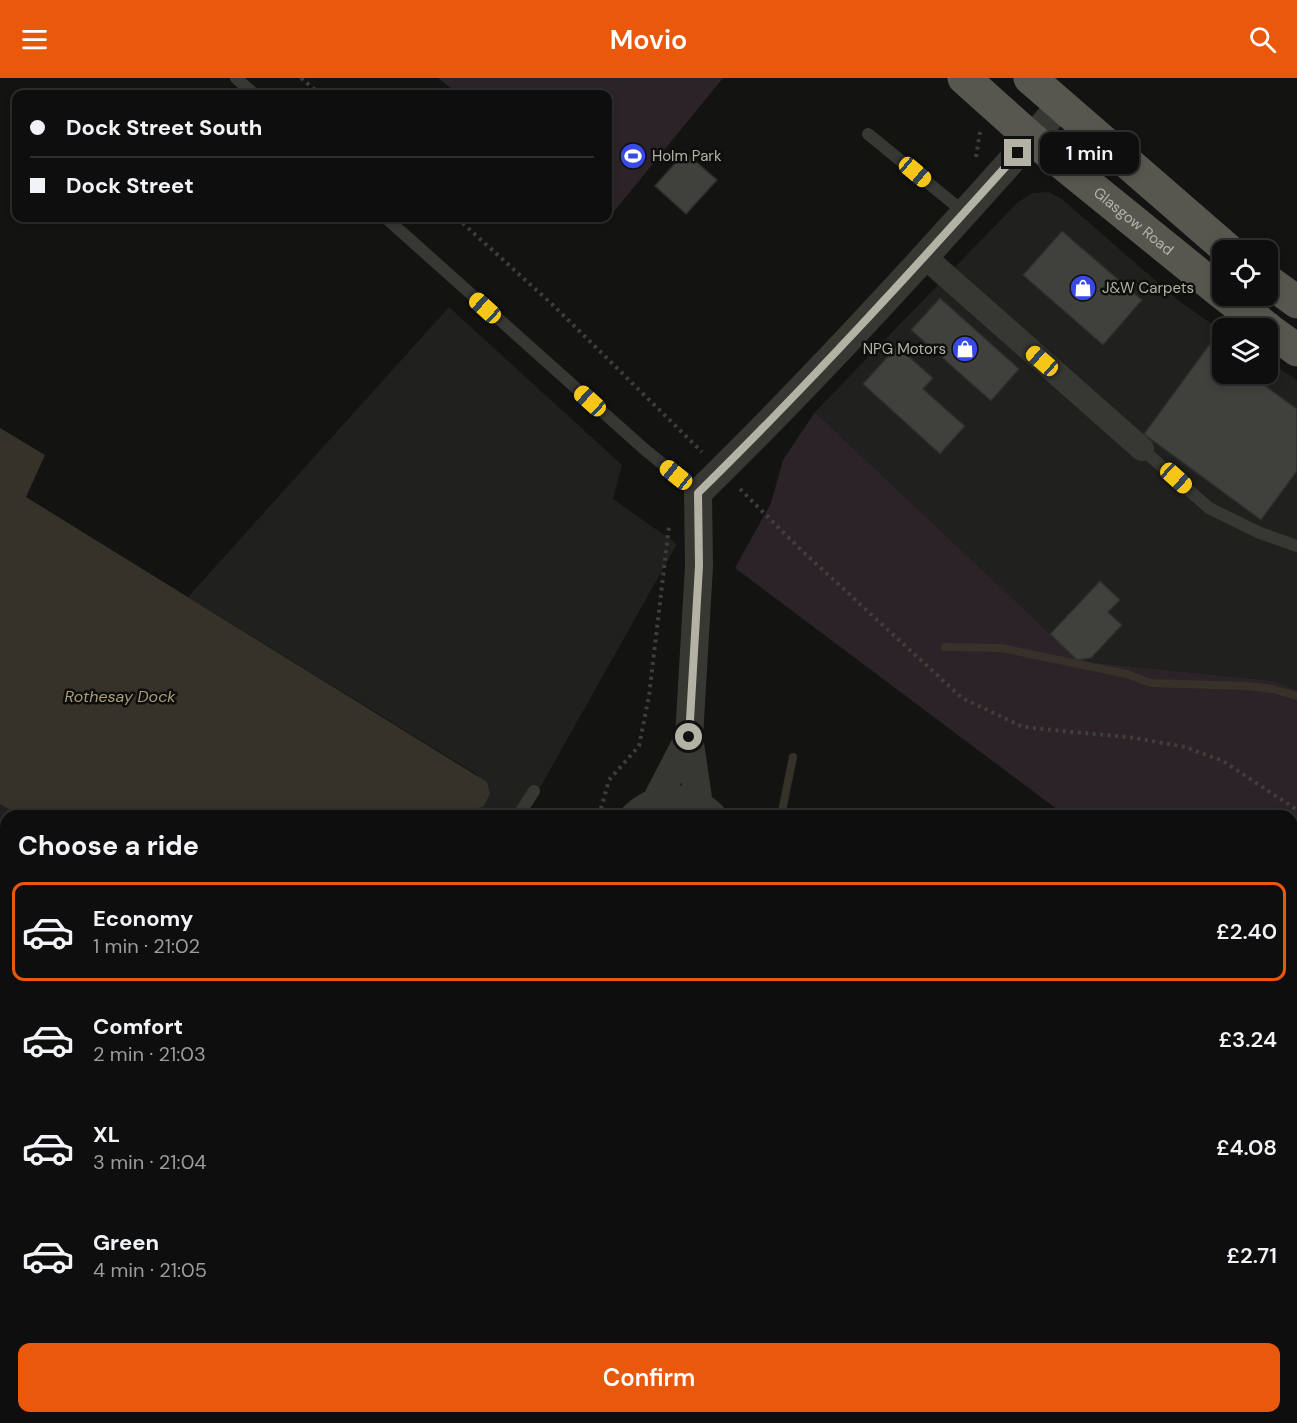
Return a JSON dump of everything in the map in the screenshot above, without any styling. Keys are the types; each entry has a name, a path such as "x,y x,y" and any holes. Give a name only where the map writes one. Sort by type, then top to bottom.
{"main road":[{"name":"Glasgow Road","path":"964,78 1031,138 1212,284"},
{"path":"1030,78 1216,240"},
{"path":"1278,288 1297,302"},
{"name":"Glasgow Road","path":"1239,306 1253,318"},
{"name":"Glasgow Road","path":"1278,337 1297,350"}],"street":[{"path":"706,810 689,737 699,566 698,493 712,461 926,258 1060,105"},
{"path":"926,258 1142,449"},
{"path":"645,809 689,737"},
{"path":"645,809 671,798 686,799 706,810"}],"lane":[{"path":"236,78 250,90"},
{"path":"868,134 965,213"},
{"path":"391,222 698,493"},
{"path":"1142,449 1209,508 1260,534 1297,546"},
{"path":"522,810 534,791"}],"path":[{"path":"302,78 316,90"},
{"path":"461,222 562,314 798,547 962,698 1023,727 1135,738 1185,747 1223,761 1297,810"},
{"path":"676,475 712,461"},
{"path":"601,810 609,780 639,746 649,696 670,520"}],"shaded area":[{"name":"Holm Park","path":"438,78 723,78 612,214 612,90 453,90"},
{"path":"1049,192 1062,199 1179,301 1212,324 1212,384 1278,384 1278,368 1297,380 1297,690 1275,681 1079,661 815,412 1018,202 1033,193"},
{"path":"449,307 622,465 613,499 677,544 527,810 471,810 483,807 479,776 188,597"},
{"path":"815,412 1079,661 1275,681 1297,690 1297,810 1058,810 735,568 771,503 783,460"},
{"path":"0,802 14,810 0,810"}],"water":[{"name":"Rothesay Dock","path":"0,428 45,455 26,497 487,782 490,794 483,807 471,810 10,810 0,804"}],"building":[{"path":"685,152 717,180 686,214 655,186"},
{"name":"J&W Carpets","path":"1062,231 1142,300 1103,345 1023,275"},
{"name":"NPG Motors","path":"940,298 1019,369 991,401 911,330"},
{"path":"1209,345 1212,347 1212,384 1263,384 1297,409 1297,471 1261,520 1144,434"},
{"path":"897,346 933,378 923,389 965,426 940,454 863,384"},
{"path":"1100,581 1120,600 1108,612 1122,625 1091,658 1077,660 1050,634"}],"waterway":[{"path":"945,647 1001,648 1127,674 1150,683 1248,686 1272,689 1297,696"},
{"path":"782,810 793,757"}],"place":[{"name":"Holm Park","path":"633,156"},
{"name":"J&W Carpets","path":"1083,288"},
{"name":"NPG Motors","path":"965,349"}],"route":[{"path":"689,737 699,566 698,493 759,434 926,258 1018,153"}]}
